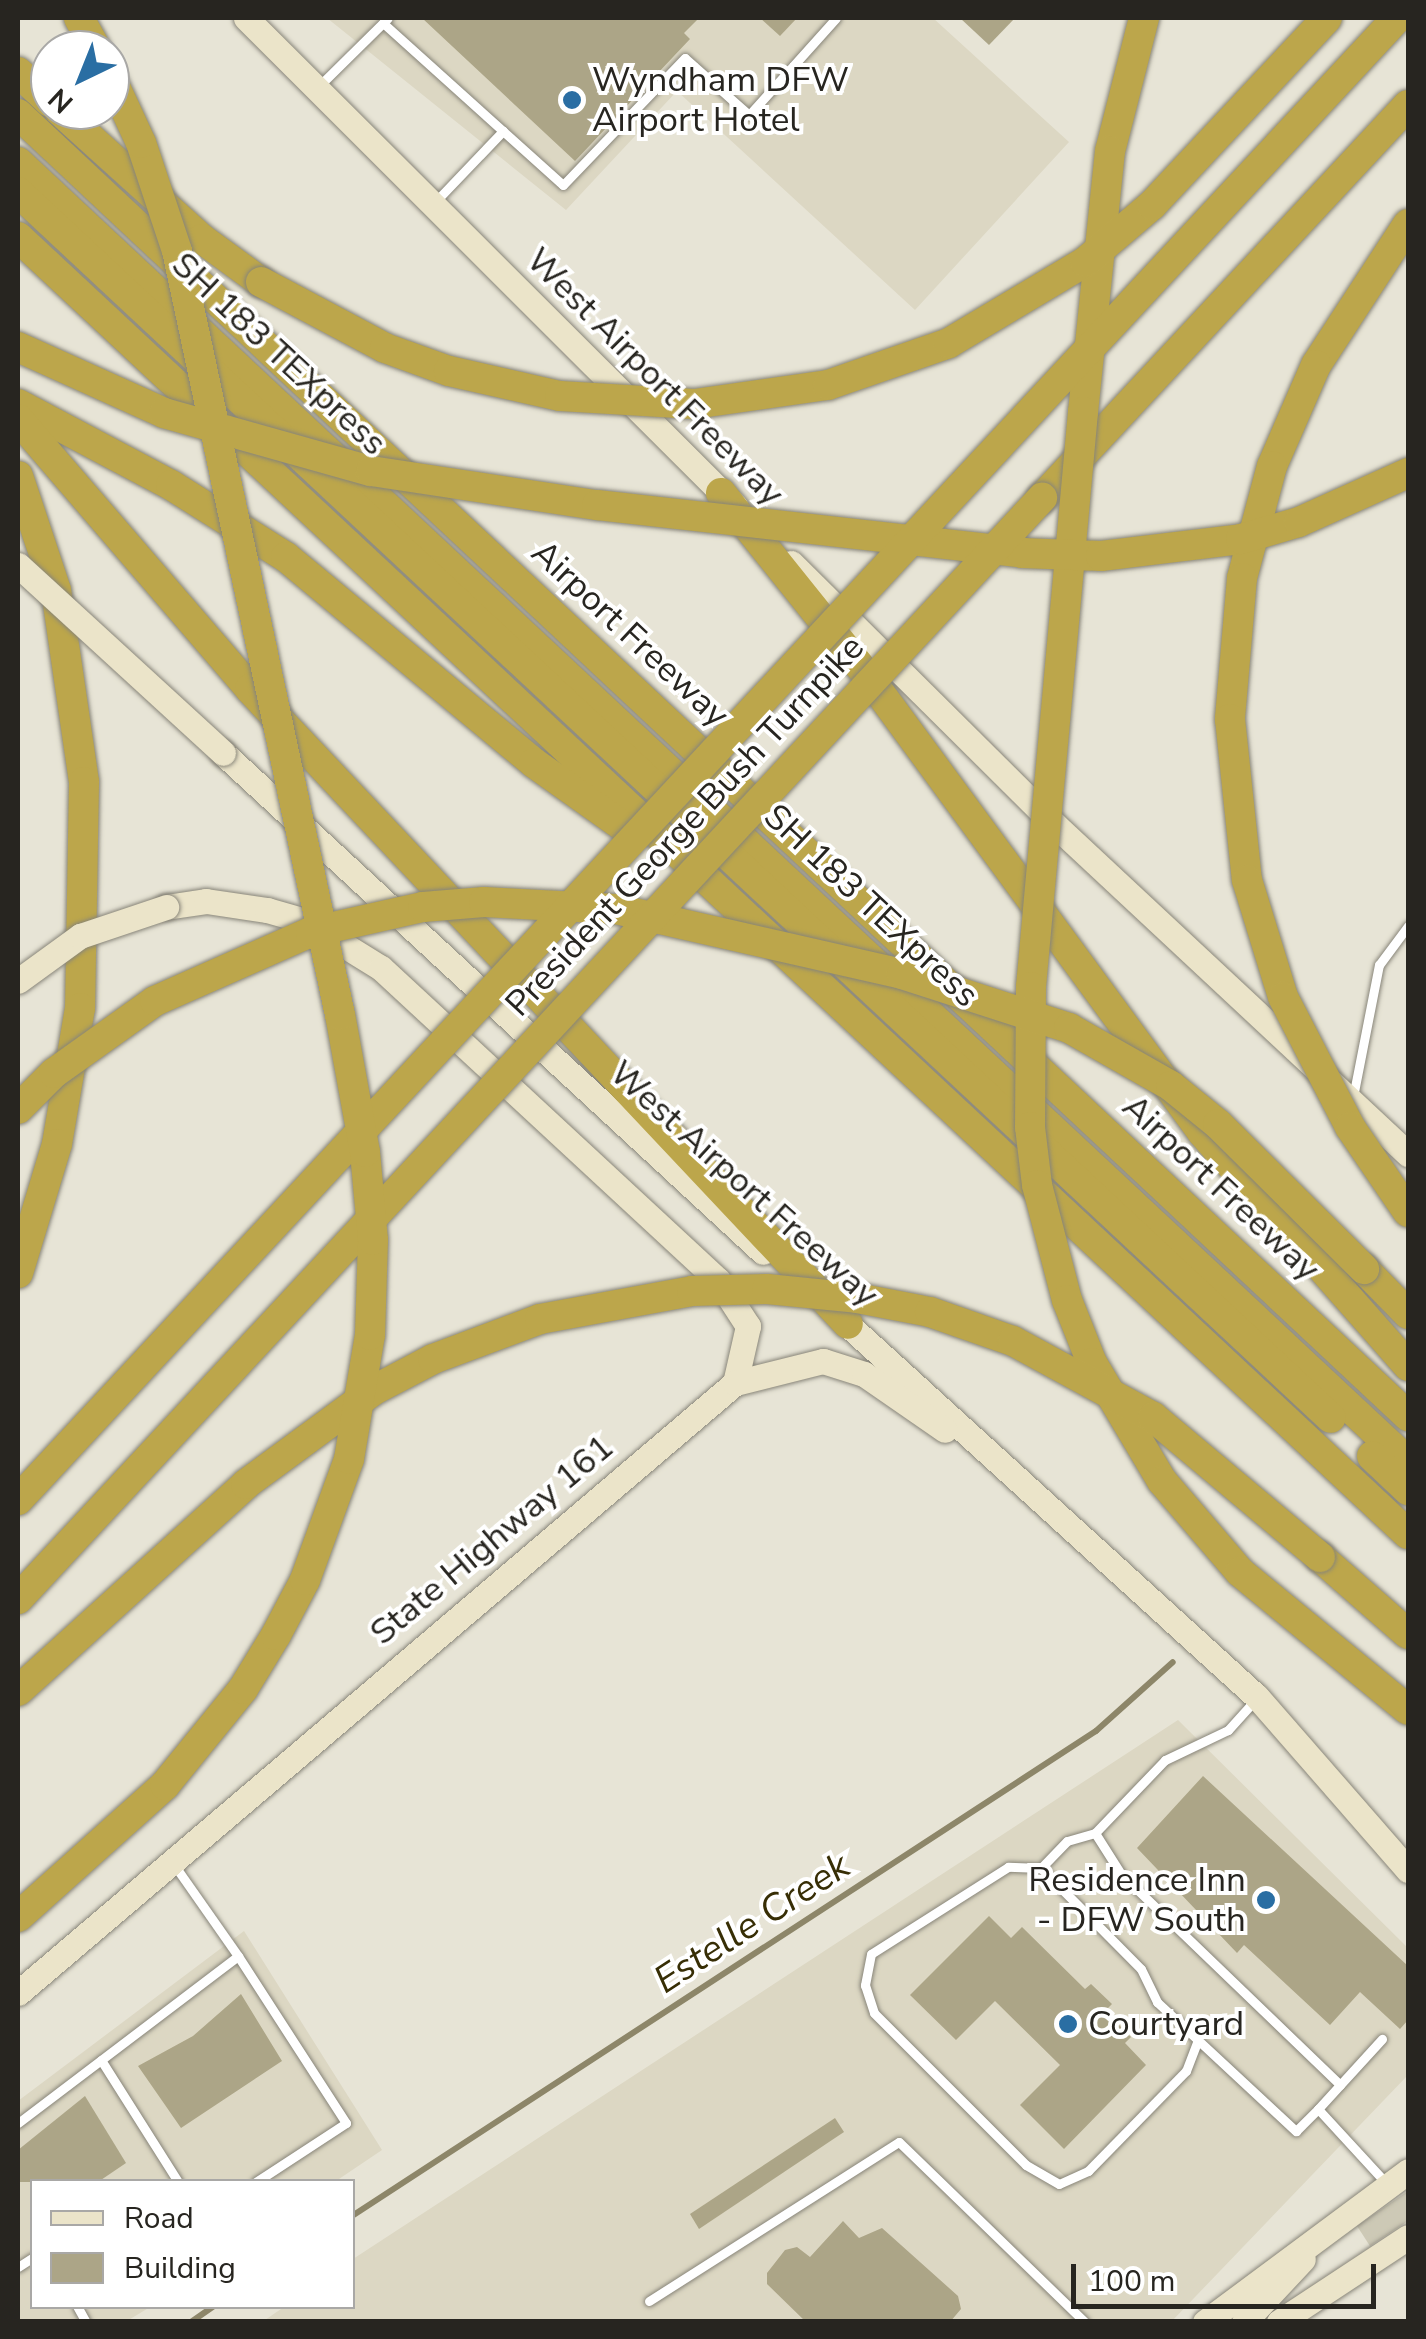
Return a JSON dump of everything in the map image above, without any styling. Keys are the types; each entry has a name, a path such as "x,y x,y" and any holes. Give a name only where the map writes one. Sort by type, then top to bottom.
{"highway":[{"path":"1144,18 1110,151 1082,412 1031,987 1028,1090 1037,1186 1067,1300 1092,1363 1162,1481 1240,1572 1408,1710"},
{"path":"81,130 202,239 262,282 385,348 449,371 560,396 694,404 828,385 950,344 1085,262 1152,205 1328,18"},
{"name":"President George Bush Turnpike","path":"18,1500 1397,18"},
{"name":"President George Bush Turnpike","path":"18,1598 1408,105"},
{"name":"Airport Freeway","path":"18,114 1408,1416"},
{"path":"18,1917 165,1785 243,1689 276,1635 305,1580 348,1459 370,1335 373,1240 365,1152 336,996 177,252 130,119"},
{"name":"SH 183 TEXpress","path":"18,162 1408,1462"},
{"name":"SH 183 TEXpress","path":"18,192 1408,1490"},
{"path":"1408,224 1324,351 1272,466 1242,578 1230,719 1247,880 1283,997 1350,1128 1408,1212"},
{"path":"18,237 1408,1534"},
{"path":"18,346 164,412 371,471 597,505 1022,553 1102,556 1241,539 1299,522 1408,473"},
{"path":"18,404 171,485 286,557 534,763 721,896"},
{"path":"18,418 250,689 848,1324"},
{"path":"18,476 56,590 84,782 80,1008 57,1144 18,1273"},
{"path":"721,493 868,678 1202,1132 1408,1366"},
{"path":"18,1110 54,1073 155,1001 311,932 468,903 616,909 902,974 1069,1028 1171,1086 1218,1124 1408,1314"},
{"path":"18,1691 246,1484 374,1390 433,1359 540,1319 692,1291 768,1289 858,1298 930,1312 1013,1341 1153,1418 1408,1634"}],"main road":[{"name":"West Airport Freeway","path":"246,18 320,85 721,493 1055,824 1408,1154"},
{"name":"West Airport Freeway","path":"18,565 1258,1698 1408,1870"},
{"path":"18,981 80,936 166,907 206,902 266,910 306,921 381,968 718,1280 748,1326 735,1382"},
{"name":"State Highway 161","path":"18,1992 735,1382 804,1362 844,1366 885,1387 1055,1509"},
{"path":"1205,2322 1398,2178"},
{"path":"1244,2322 1344,2216"},
{"path":"1279,2322 1408,2237"}],"lane":[{"path":"320,85 386,20 562,185 685,58 749,116 836,18"},
{"path":"434,203 503,131"},
{"path":"1353,1100 1379,965 1408,926"},
{"path":"1041,1868 1067,1841 1095,1833 1165,1760 1228,1730 1258,1698"},
{"path":"1095,1833 1121,1874 1340,2085"},
{"path":"171,1861 346,2122 260,2179"},
{"path":"1198,2040 1186,2071 1088,2171 1059,2184 1026,2165 874,2012 866,1986 871,1954 1008,1867 1041,1868 1141,1969 1157,2002 1198,2040 1296,2131 1382,2039"},
{"path":"18,2123 238,1956"},
{"path":"101,2060 176,2179"},
{"path":"1318,2109 1398,2178"},
{"path":"649,2301 899,2142 1085,2322"}],"shaded area":[{"path":"327,18 933,18 1069,142 915,310 677,91 566,210"},
{"path":"1178,1720 1408,1948 1408,2075 1172,2321 262,2322 281,2309 355,2309 355,2258"},
{"path":"244,1931 382,2150 339,2179 30,2179 30,2309 147,2309 127,2321 18,2322 18,2101"},
{"path":"1408,2191 1408,2221 1370,2246 1357,2226"}],"building":[{"name":"Wyndham DFW Airport Hotel","path":"422,18 699,18 684,33 690,39 575,161"},
{"name":"Wyndham DFW Airport Hotel","path":"760,18 797,18 780,36"},
{"path":"960,18 1015,18 989,45"},
{"name":"Residence Inn - DFW South","path":"1203,1776 1408,1966 1408,2020 1400,2029 1360,1992 1330,2025 1244,1945 1237,1953 1137,1848"},
{"name":"Courtyard","path":"989,1916 1011,1938 1022,1927 1085,1989 1091,1984 1112,2004 1105,2011 1131,2037 1125,2043 1146,2065 1064,2149 1020,2105 1060,2065 995,2001 956,2040 910,1995"},
{"path":"241,1994 282,2061 181,2128 138,2066 193,2036"},
{"path":"85,2096 126,2163 102,2179 18,2182 18,2150"},
{"path":"835,2118 844,2132 699,2229 690,2214"},
{"path":"843,2221 859,2238 882,2228 958,2296 961,2309 950,2322 806,2322 767,2284 767,2273 785,2250 797,2247 810,2257"}],"waterway":[{"name":"Estelle Creek","path":"355,2214 1096,1731 1173,1662"},
{"name":"Estelle Creek","path":"191,2322 210,2309"}],"place":[{"name":"Wyndham DFW Airport Hotel","path":"572,100"},
{"name":"Residence Inn - DFW South","path":"1266,1900"},
{"name":"Courtyard","path":"1068,2024"}]}
